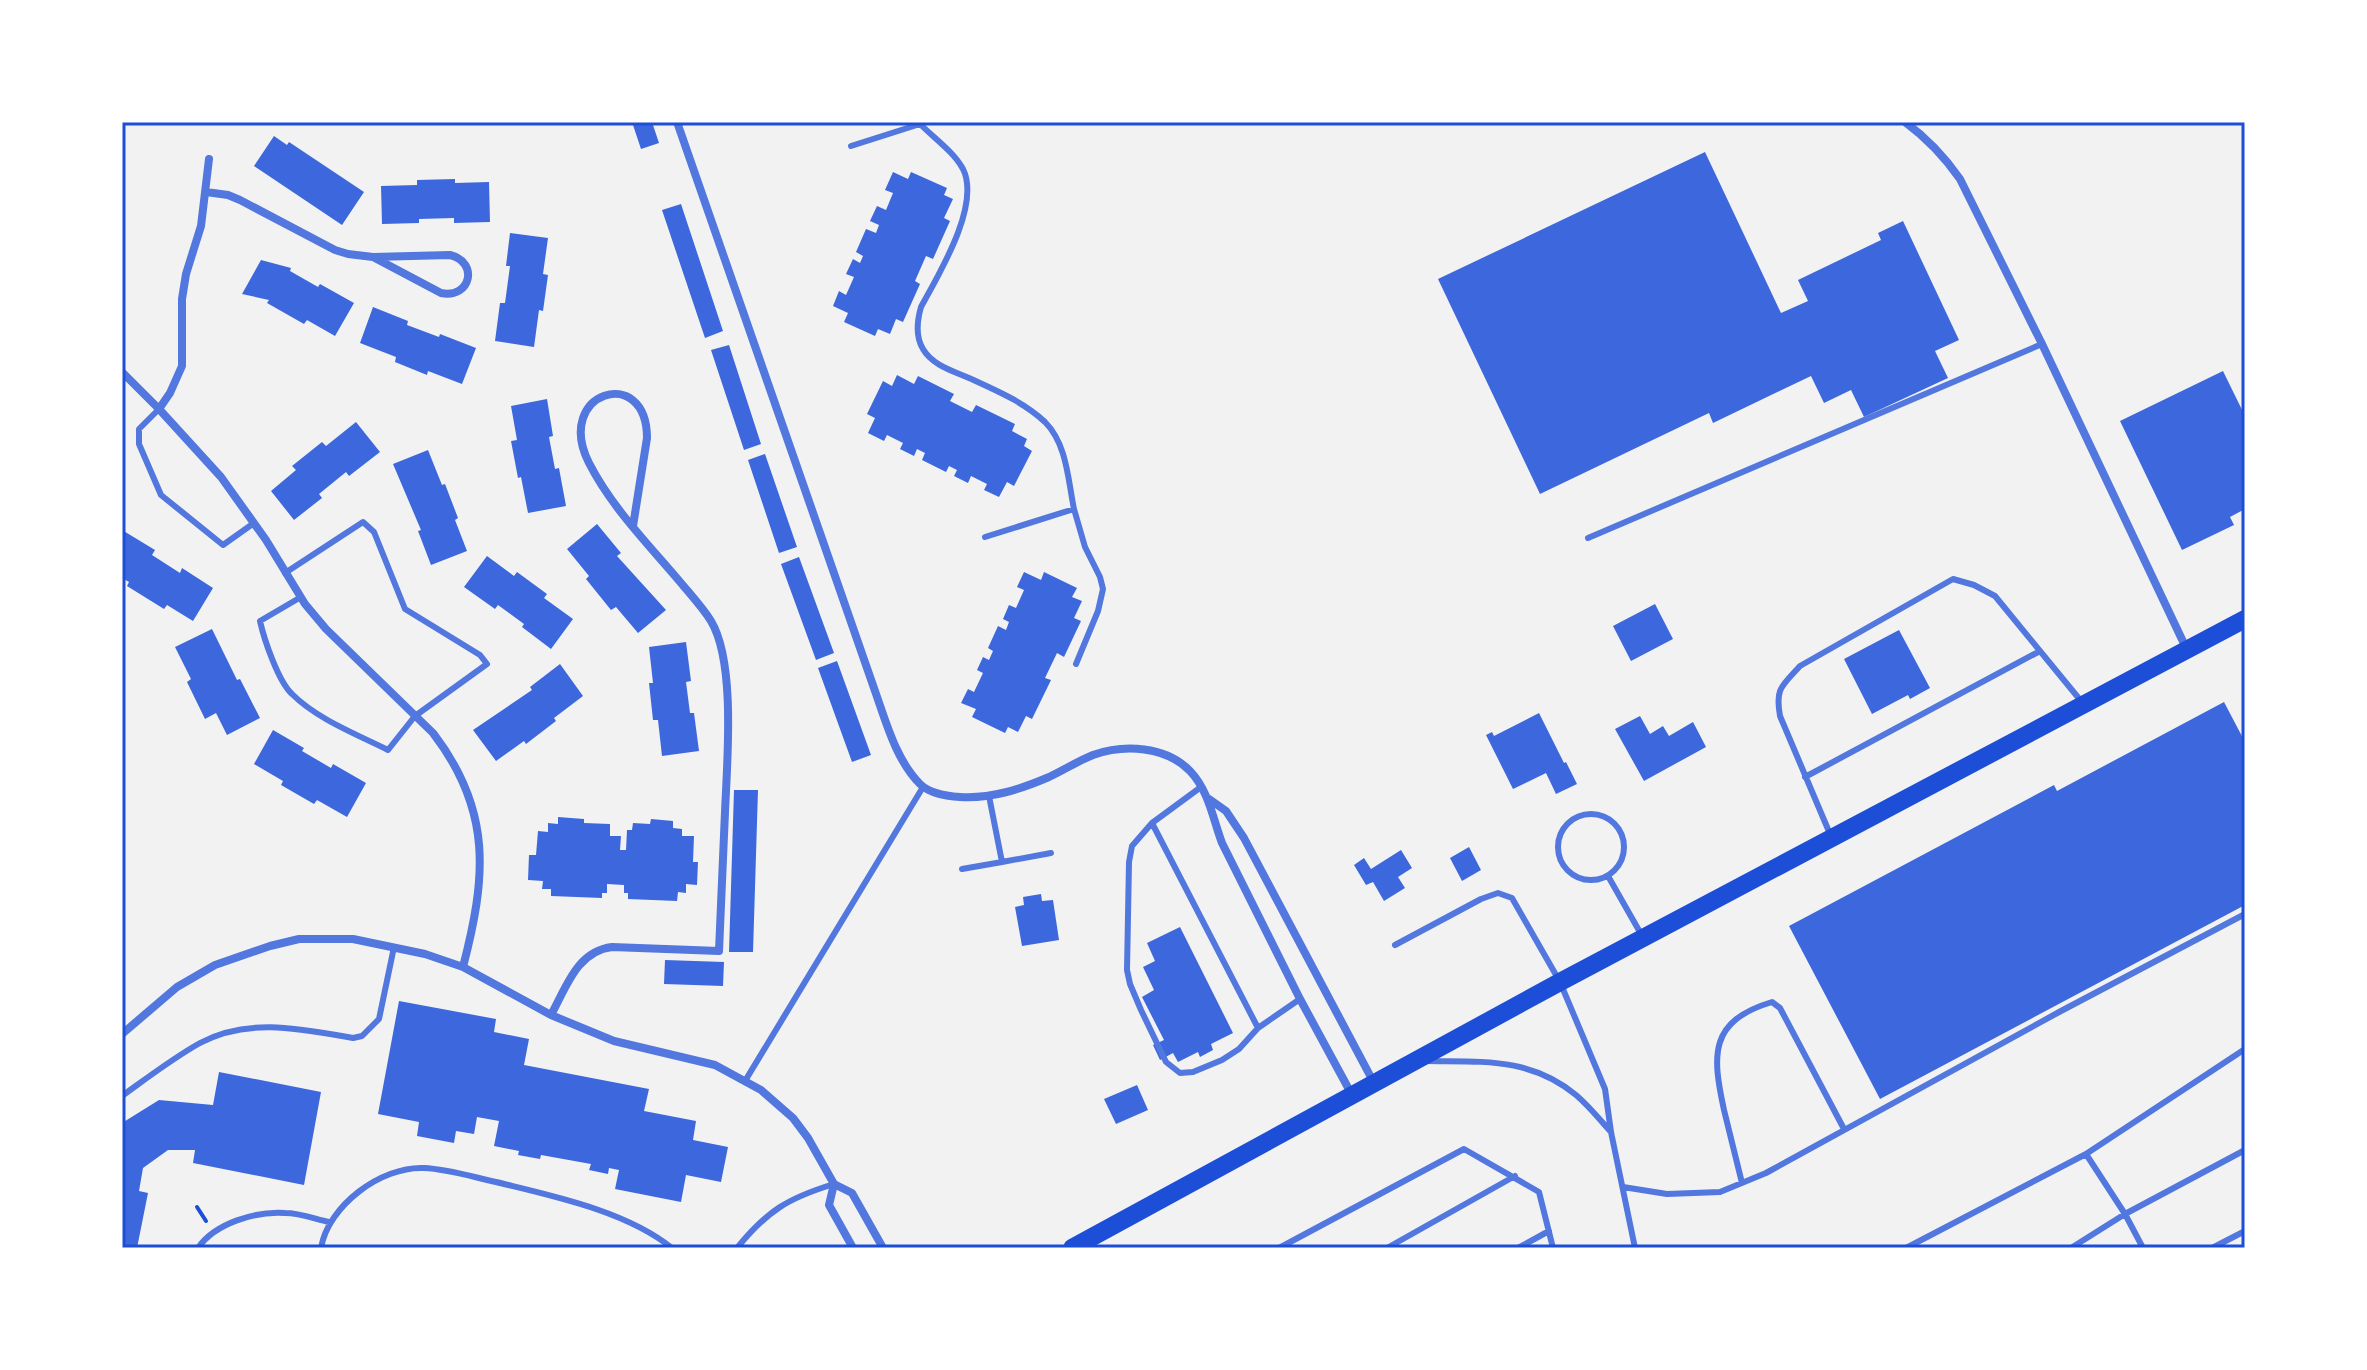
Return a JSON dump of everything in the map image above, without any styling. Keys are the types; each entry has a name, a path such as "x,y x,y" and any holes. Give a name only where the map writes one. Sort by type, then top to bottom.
{"main road":[{"path":"1072,1248 1643,937 2245,619"}],"street":[{"path":"677,122 884,716 907,767 923,787 946,796 975,798 1003,794 1091,756 1123,749 1154,751 1178,760 1191,772 1209,799 1226,811 1244,838 1374,1084"},
{"path":"1905,122 1943,154 1960,179 2187,651"},
{"path":"159,409 182,366 182,299 186,274 201,226 209,159"},
{"path":"206,192 240,200 348,254 373,257 456,256 468,270 467,283 453,294 441,293 373,257"},
{"path":"122,372 221,477 326,629 433,733 458,769 477,830 481,877 463,967"},
{"path":"551,1015 579,965 600,949 719,951 728,748 722,649 710,618 633,526 597,478 582,445 581,429 586,409 602,396 612,394 632,399 639,406 647,425 633,526"},
{"path":"1209,799 1222,843 1352,1096"},
{"path":"123,1030 177,987 215,965 270,946 299,939 353,939 425,954 463,967 551,1015 614,1041 715,1065 761,1090 793,1118 834,1184 852,1193 883,1248"},
{"path":"834,1184 829,1205 853,1248"}],"lane":[{"path":"851,146 920,123 962,167 969,195 962,225 921,307 917,320 919,342 933,361 1028,409 1045,422 1054,434 1064,456 1085,547 1103,589 1098,611 1076,664"},
{"path":"1588,538 2042,344"},
{"path":"159,409 139,429 139,444 161,495 223,545 254,523"},
{"path":"985,537 1074,509"},
{"path":"285,573 363,522 374,532 405,609 480,655 487,664 415,716 388,750 320,715 290,693 266,644 260,621 301,597"},
{"path":"1831,839 1780,716 1776,697 1800,666 1953,579 1995,596 2083,704"},
{"path":"1805,777 2040,651"},
{"path":"745,1081 923,787"},
{"path":"1201,787 1152,823 1132,846 1127,970 1141,1010 1166,1062 1180,1073 1193,1072 1222,1060 1239,1049 1258,1028 1300,999"},
{"path":"989,796 1002,862"},
{"path":"1588,814 1599,815 1617,827 1624,848 1622,859 1608,876 1598,879 1577,877 1562,863 1559,852 1562,832 1568,823 1588,814"},
{"path":"1152,823 1258,1028"},
{"path":"962,869 1051,853"},
{"path":"1608,876 1643,937"},
{"path":"1395,945 1481,899 1498,893 1512,898 1560,982 1605,1089 1635,1248"},
{"path":"1623,1187 1667,1194 1720,1192 1766,1173 2245,914"},
{"path":"122,1096 200,1043 238,1030 287,1027 353,1038 362,1036 379,1019 394,947"},
{"path":"1742,1183 1716,1074 1717,1054 1722,1034 1734,1021 1761,1005 1772,1002 1780,1008 1844,1129"},
{"path":"1906,1248 2086,1154 2245,1049"},
{"path":"1417,1061 1496,1063 1538,1071 1578,1097 1611,1132"},
{"path":"1279,1248 1464,1149 1539,1192 1553,1248"},
{"path":"2071,1248 2125,1214 2245,1150"},
{"path":"2086,1154 2143,1248"},
{"path":"321,1248 329,1222 358,1191 387,1174 422,1168 541,1193 610,1214 636,1225 672,1248"},
{"path":"1387,1248 1515,1176"},
{"path":"737,1248 778,1207 802,1194 834,1184"},
{"path":"198,1248 211,1234 224,1227 263,1214 284,1212 329,1222"},
{"path":"1518,1248 1549,1231"},
{"path":"2212,1248 2245,1231"}],"path":[{"path":"197,1207 206,1221"}],"building":[{"path":"632,122 652,122 659,143 641,149"},
{"path":"274,136 287,145 289,142 364,192 342,225 254,166"},
{"path":"1705,152 1781,313 1808,301 1798,280 1881,240 1878,233 1903,221 1959,340 1935,351 1948,378 1864,417 1851,390 1824,403 1811,376 1713,423 1709,413 1540,494 1438,279"},
{"path":"893,172 908,179 911,172 947,188 944,195 953,199 944,218 950,221 933,259 926,256 915,281 920,284 903,322 896,319 890,334 878,329 875,336 844,322 848,313 833,306 839,291 846,295 854,277 846,274 853,259 860,263 863,256 856,252 866,229 876,233 879,225 870,221 877,206 886,210 893,193 885,190"},
{"path":"455,179 455,183 489,182 490,222 454,223 454,218 382,224 381,186 417,185 417,180"},
{"path":"681,204 723,331 705,338 662,210"},
{"path":"510,233 548,238 543,274 548,275 534,347 495,341 500,303 505,303"},
{"path":"261,260 291,268 290,271 318,287 320,284 354,303 335,336 307,320 304,324 267,303 269,300 242,294"},
{"path":"373,307 408,321 407,325 476,348 462,384 428,371 427,375 395,362 396,357 360,343"},
{"path":"729,345 761,444 744,450 711,350"},
{"path":"2223,371 2245,416 2245,509 2230,517 2234,525 2182,550 2120,421"},
{"path":"897,375 914,384 918,376 954,394 950,401 972,412 976,405 1015,424 1012,431 1027,439 1024,446 1032,451 1014,486 1007,482 999,497 984,490 987,484 971,476 968,483 954,476 957,470 949,466 946,472 922,460 925,453 917,449 914,456 900,449 903,443 887,435 884,441 868,433 875,418 867,414 883,381 892,386"},
{"path":"547,399 553,436 549,437 566,506 528,513 511,441 517,440 511,406"},
{"path":"356,422 380,452 349,476 346,472 319,494 322,498 294,520 271,491 296,470 292,466 322,442 326,446"},
{"path":"428,450 442,485 445,484 467,551 431,565 418,531 421,530 393,464"},
{"path":"765,454 797,547 779,553 748,460"},
{"path":"597,524 621,553 617,556 666,610 638,633 616,607 611,610 567,549"},
{"path":"122,530 155,550 152,555 180,573 182,568 213,588 193,621 167,605 164,609 127,586 129,582 122,578"},
{"path":"487,556 514,576 517,572 547,594 544,598 573,619 551,649 498,605 495,609 464,587"},
{"path":"799,557 834,653 816,660 781,564"},
{"path":"1024,572 1041,580 1044,572 1077,588 1072,597 1082,601 1074,618 1081,621 1064,657 1057,653 1045,678 1051,680 1032,719 1026,716 1018,732 1008,727 1005,733 972,717 976,709 961,703 968,689 974,692 983,673 977,670 983,657 989,660 993,651 988,648 998,626 1006,630 1009,622 1003,619 1009,605 1016,608 1024,590 1017,587"},
{"path":"1655,604 1673,639 1631,661 1613,626"},
{"path":"212,629 260,718 227,735 216,713 205,719 187,682 191,679 175,647"},
{"path":"1899,630 1930,688 1910,699 1908,695 1872,714 1844,659"},
{"path":"686,642 691,681 686,682 699,751 662,756 658,720 653,720 649,647"},
{"path":"837,661 871,755 852,762 818,668"},
{"path":"560,664 583,696 526,744 524,741 496,761 473,730 532,690 530,687"},
{"path":"2224,702 2245,742 2245,905 1880,1099 1789,926 2054,785 2057,791"},
{"path":"1539,713 1577,784 1556,794 1546,773 1513,789 1486,735 1492,732 1494,736"},
{"path":"1640,716 1650,734 1663,726 1669,736 1693,722 1706,747 1644,781 1615,729"},
{"path":"273,730 331,768 333,764 366,783 347,817 317,800 314,804 281,785 283,781 254,764"},
{"path":"734,790 758,790 753,952 729,952"},
{"path":"558,817 584,819 584,823 610,824 610,836 621,836 620,850 626,850 627,830 632,830 633,823 650,824 651,819 673,821 673,828 682,829 682,836 694,836 693,862 698,862 697,885 686,884 686,893 678,892 677,901 628,899 624,885 607,884 607,893 602,893 602,898 551,896 551,889 542,889 543,881 528,880 529,855 536,855 538,831 548,832 548,823 558,824"},
{"path":"1469,847 1481,870 1462,881 1450,858"},
{"path":"1401,850 1412,868 1398,877 1405,888 1384,901 1373,882 1366,885 1354,865 1364,858 1371,869"},
{"path":"1041,894 1042,901 1053,900 1059,940 1022,946 1015,907 1024,905 1023,897"},
{"path":"1180,927 1233,1033 1211,1044 1213,1050 1200,1057 1198,1052 1178,1062 1173,1053 1160,1060 1153,1045 1164,1040 1142,997 1154,990 1143,967 1155,961 1147,943"},
{"path":"665,960 724,962 723,986 664,984"},
{"path":"399,1001 496,1019 494,1032 529,1039 524,1065 649,1089 644,1111 696,1121 693,1140 728,1147 721,1182 686,1175 681,1202 615,1189 619,1170 609,1168 608,1174 589,1170 591,1164 541,1155 540,1159 518,1155 519,1151 494,1146 499,1121 477,1117 474,1134 456,1131 454,1143 417,1136 419,1122 378,1114"},
{"path":"219,1072 321,1092 304,1185 193,1163 195,1150 168,1150 143,1168 139,1191 148,1193 137,1248 122,1248 122,1123 159,1100 213,1105"},
{"path":"1137,1085 1148,1110 1116,1124 1104,1099"}]}
